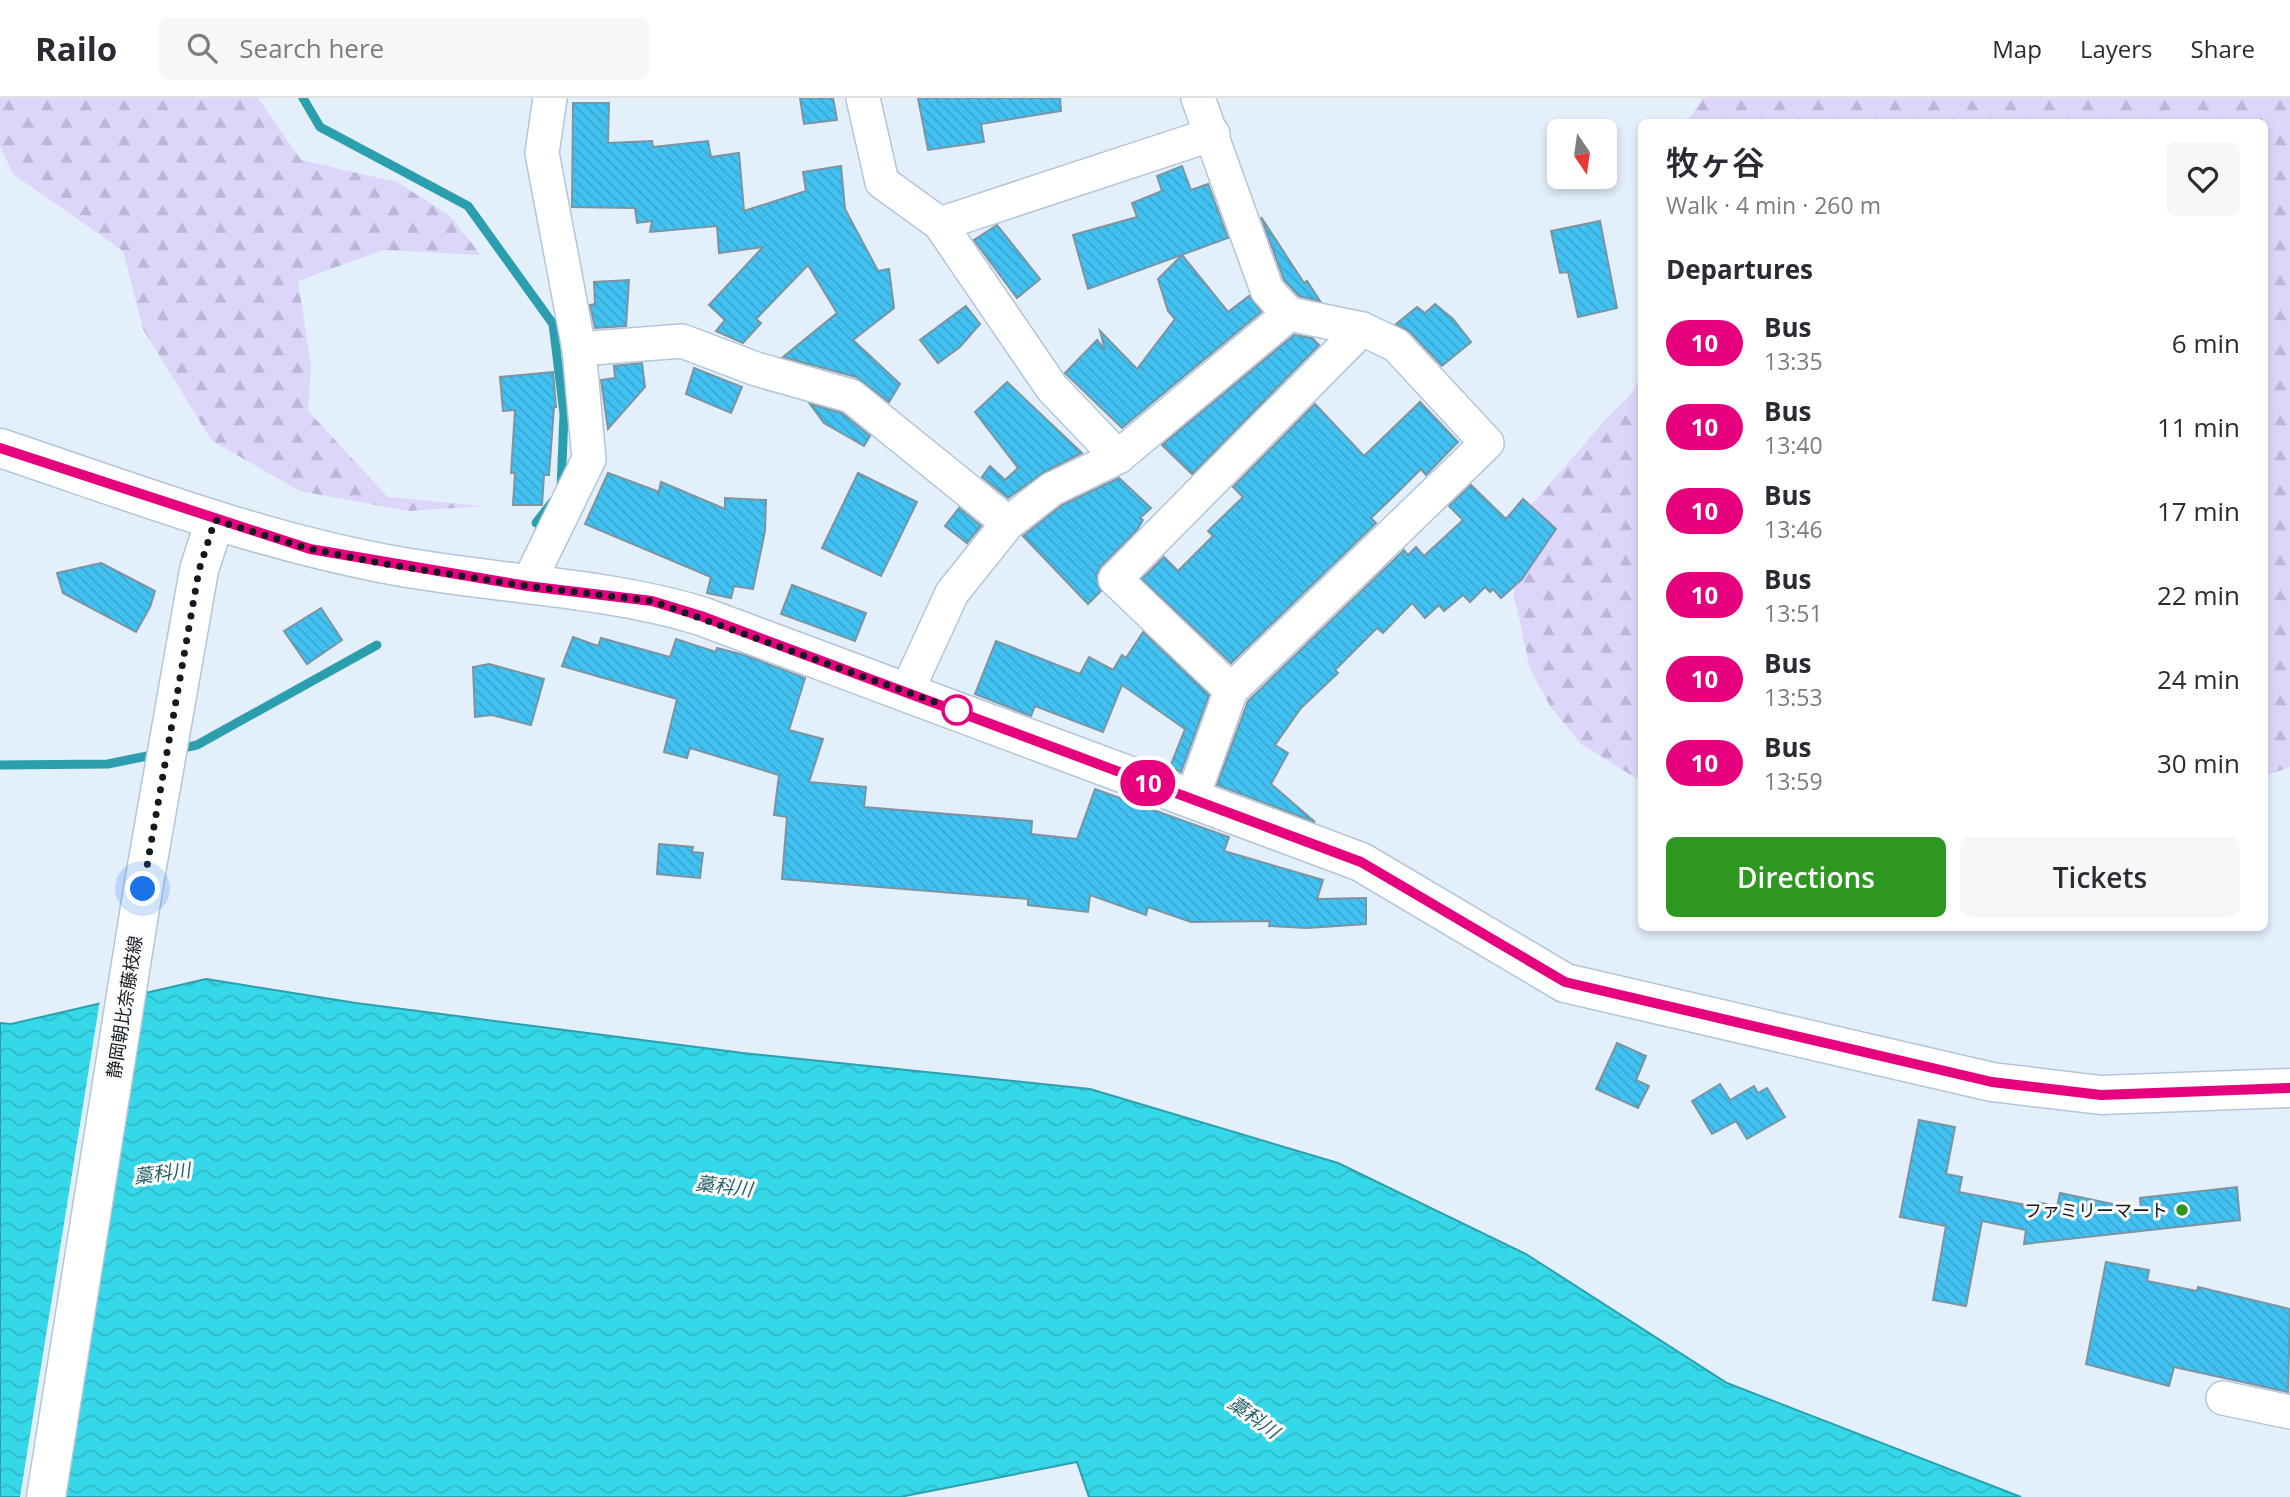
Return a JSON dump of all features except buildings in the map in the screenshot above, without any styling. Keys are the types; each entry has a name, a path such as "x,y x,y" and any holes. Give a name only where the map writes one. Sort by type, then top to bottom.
{"main road":[{"path":"0,448 310,549 527,586 652,601 907,691 1361,862 1565,982 1992,1082 2101,1095 2290,1088"},
{"name":"静岡朝比奈藤枝線","path":"46,1497 143,889 199,570 215,520"}],"street":[{"path":"527,586 589,459 579,349 542,153 550,98"},
{"path":"863,98 883,182 940,224 1052,388 1118,457"},
{"path":"1192,800 1231,690 1486,443 1396,345 1362,329 1289,314 1267,290 1198,98"},
{"path":"940,224 1213,134"},
{"path":"907,691 952,593 1007,523 1052,489 1118,457 1289,314"},
{"path":"1231,690 1115,579 1362,329"},
{"path":"579,349 682,341 756,369 851,396 1007,523"},
{"path":"2223,1398 2290,1412"}],"green space":[{"path":"0,98 258,98 301,160 397,182 450,216 481,255 383,250 298,281 311,365 308,411 388,497 483,506 408,511 300,491 212,441 143,329 123,251 13,174 0,146"},
{"path":"1703,98 2290,98 2290,767 2268,775 2268,119 1689,119"},
{"path":"1638,382 1638,779 1581,744 1550,706 1530,669 1514,595 1514,552 1527,510 1632,393"}],"water":[{"name":"藁科川","path":"206,979 356,1003 743,1053 1090,1089 1338,1163 1526,1254 1727,1383 2021,1497 1089,1497 1077,1462 900,1497 0,1497 0,1023 11,1024"}],"pier":[{"path":"144,990 61,1497 20,1497 100,1000"}],"waterway":[{"path":"303,98 320,127 468,206 553,324 564,414 561,489"},
{"path":"536,523 553,501"},
{"path":"178,749 197,745 377,645"},
{"path":"0,765 108,764 157,754"}],"bus line":[{"name":"10","path":"0,448 252,533 310,549 385,564 527,586 652,601 701,616 1361,862 1565,982 1992,1082 2101,1095 2290,1088"}],"place":[{"name":"ファミリーマート","path":"2182,1210"}],"route":[{"path":"143,889 199,570 215,520 310,549 385,564 569,592 652,601 701,616 957,710"}]}
